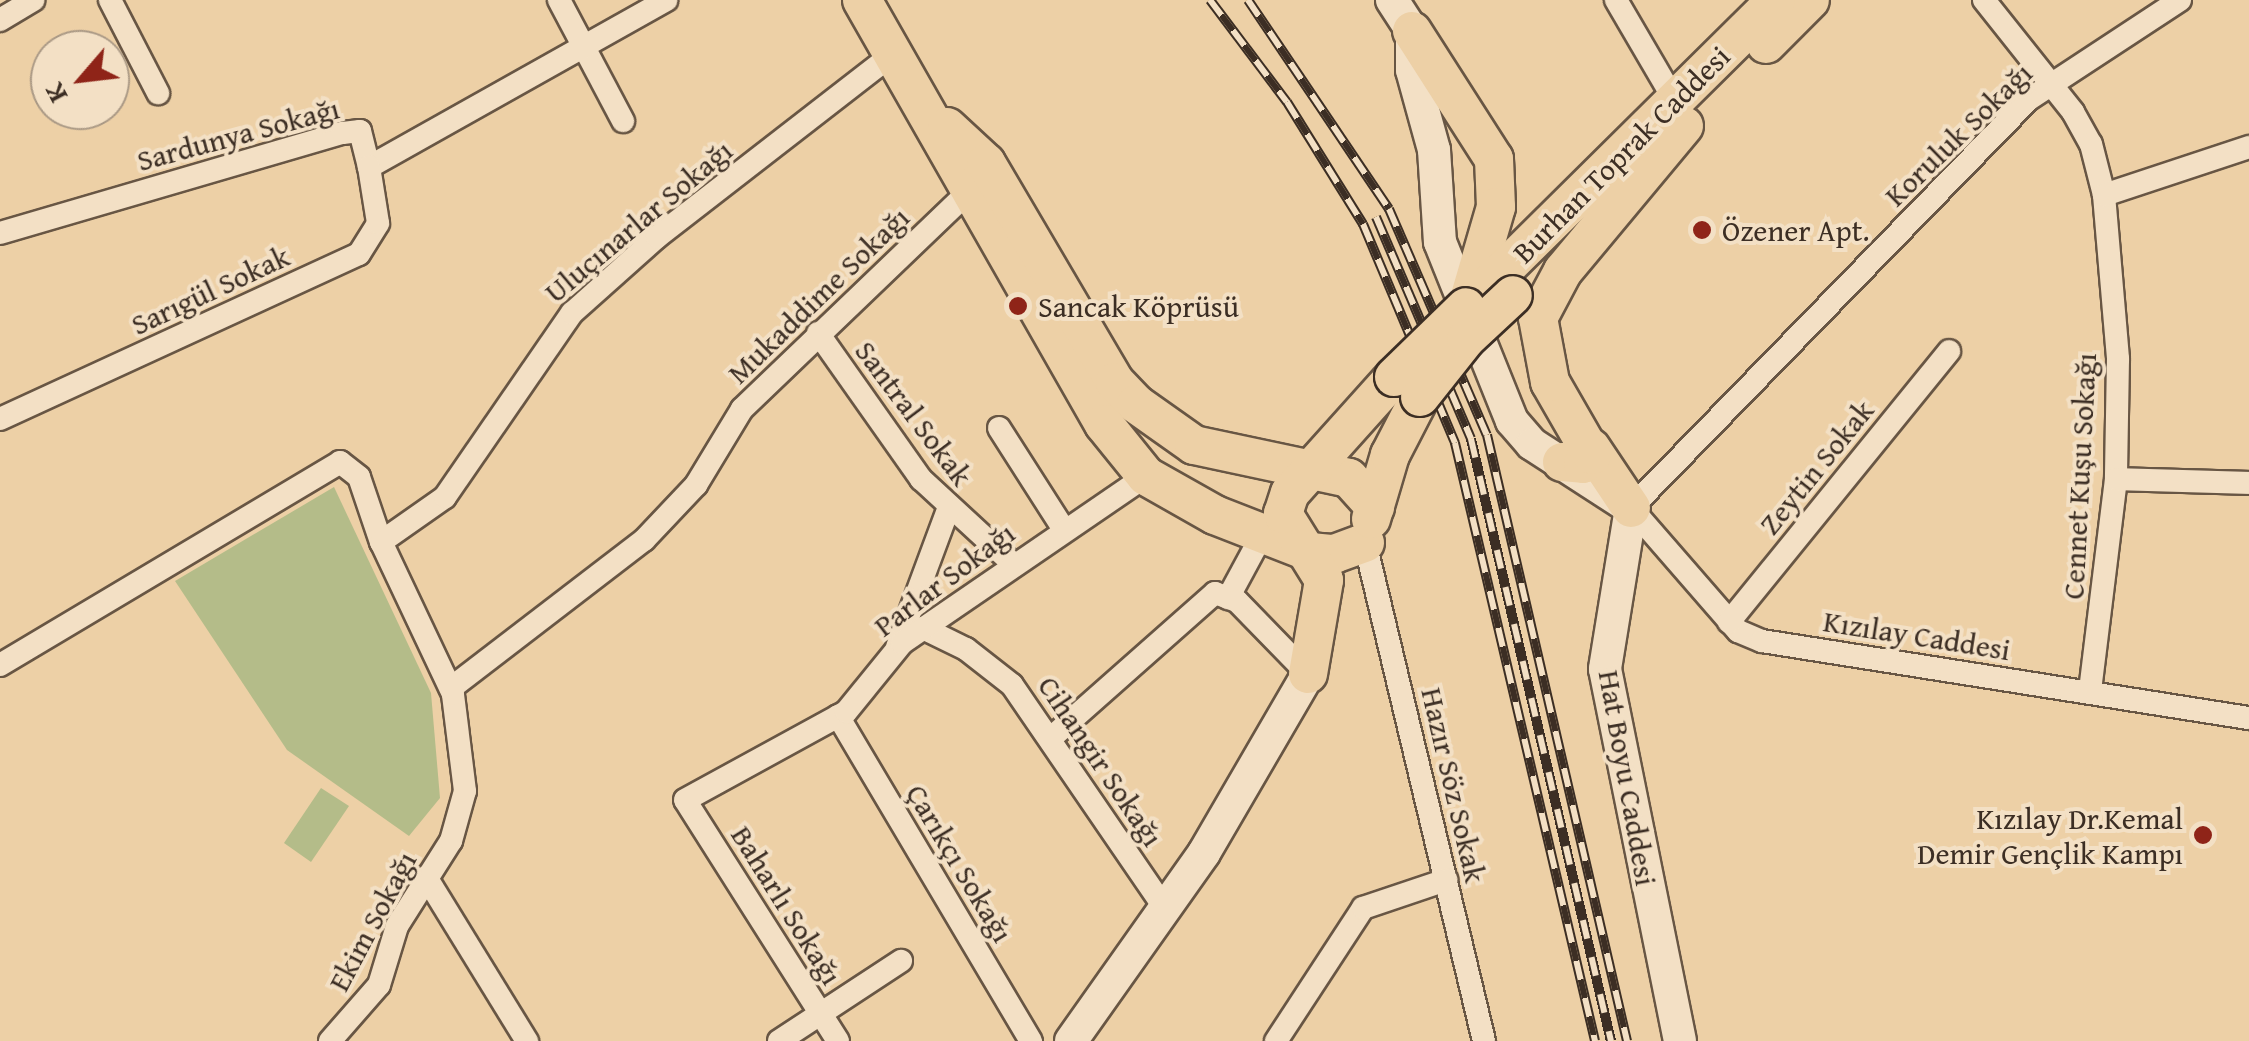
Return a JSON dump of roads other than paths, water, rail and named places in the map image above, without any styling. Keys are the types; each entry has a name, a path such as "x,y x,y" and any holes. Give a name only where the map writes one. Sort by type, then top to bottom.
{"main road":[{"path":"862,0 922,106 978,176 1115,382 1165,430 1226,453 1349,478 1370,525"},
{"name":"Burhan Toprak Caddesi","path":"1680,114 1776,0"},
{"name":"Burhan Toprak Caddesi","path":"1502,269 1810,0"},
{"path":"1308,674 1325,589 1310,552 1283,514 1290,493 1407,387 1466,340 1502,269 1494,159 1403,10"},
{"path":"1632,508 1577,454 1550,382 1538,318 1562,271 1680,114"},
{"path":"978,176 1104,424 1146,476 1204,510 1310,552 1334,554 1370,525"},
{"path":"1308,674 1370,525 1407,387 1466,307 1502,269"},
{"path":"1204,510 1230,485 1226,453"}],"street":[{"path":"0,20 33,0"},
{"path":"110,0 158,93"},
{"path":"559,0 623,120"},
{"path":"370,167 666,0"},
{"path":"1616,0 1680,114"},
{"name":"Cennet Kuşu Sokağı","path":"1984,0 2090,144 2104,195 2118,359 2116,479 2090,692"},
{"name":"Koruluk Sokağı","path":"1632,508 2048,84 2180,0"},
{"path":"1403,10 1412,70 1434,150 1440,242 1512,421 1532,444 1577,454"},
{"name":"Uluçınarlar Sokağı","path":"381,542 445,497 572,313 657,237 892,54"},
{"name":"Sardunya Sokağı","path":"0,233 343,133 360,131 370,167"},
{"path":"2104,195 2249,147"},
{"name":"Sarıgül Sokak","path":"0,419 359,254 378,223 370,167"},
{"name":"Mukaddime Sokağı","path":"451,688 644,540 696,485 742,409 978,176"},
{"name":"Santral Sokak","path":"818,334 948,510 1013,564"},
{"name":"Zeytin Sokak","path":"1729,622 1949,351"},
{"path":"999,428 1063,528"},
{"path":"0,665 340,462 359,477 381,542"},
{"name":"Parlar Sokağı","path":"685,800 838,716 896,648 1063,528 1146,476"},
{"path":"2116,479 2249,483"},
{"name":"Kızılay Caddesi","path":"1632,508 1729,622 1762,641 2249,718"},
{"name":"Hat Boyu Caddesi","path":"1632,508 1605,669 1680,1041"},
{"path":"896,648 948,510"},
{"name":"Hazır Söz Sokak","path":"1370,525 1484,1041"},
{"path":"1228,598 1262,535"},
{"name":"Ekim Sokağı","path":"330,1041 379,985 397,926 451,841 464,790 462,729 451,688 381,542"},
{"path":"1051,738 1215,593 1228,598 1308,674 1166,910 1071,1041"},
{"name":"Cihangir Sokağı","path":"923,628 966,650 1012,685 1166,910"},
{"name":"Çarıkçı Sokağı","path":"838,716 1031,1041"},
{"name":"Baharlı Sokağı","path":"685,800 838,1041"},
{"path":"426,877 527,1041"},
{"path":"1276,1041 1363,908 1446,880"},
{"path":"779,1041 901,961"}],"railway":[{"path":"1210,0 1287,102 1363,224 1455,443 1595,1041"},
{"path":"1248,0 1389,209 1487,435 1627,1041"},
{"path":"1376,217 1471,439 1611,1041"}],"place":[{"name":"Özener Apt.","path":"1702,230"},
{"name":"Sancak Köprüsü","path":"1018,306"},
{"name":"Kızılay Dr.Kemal Demir Gençlik Kampı","path":"2203,835"}]}
